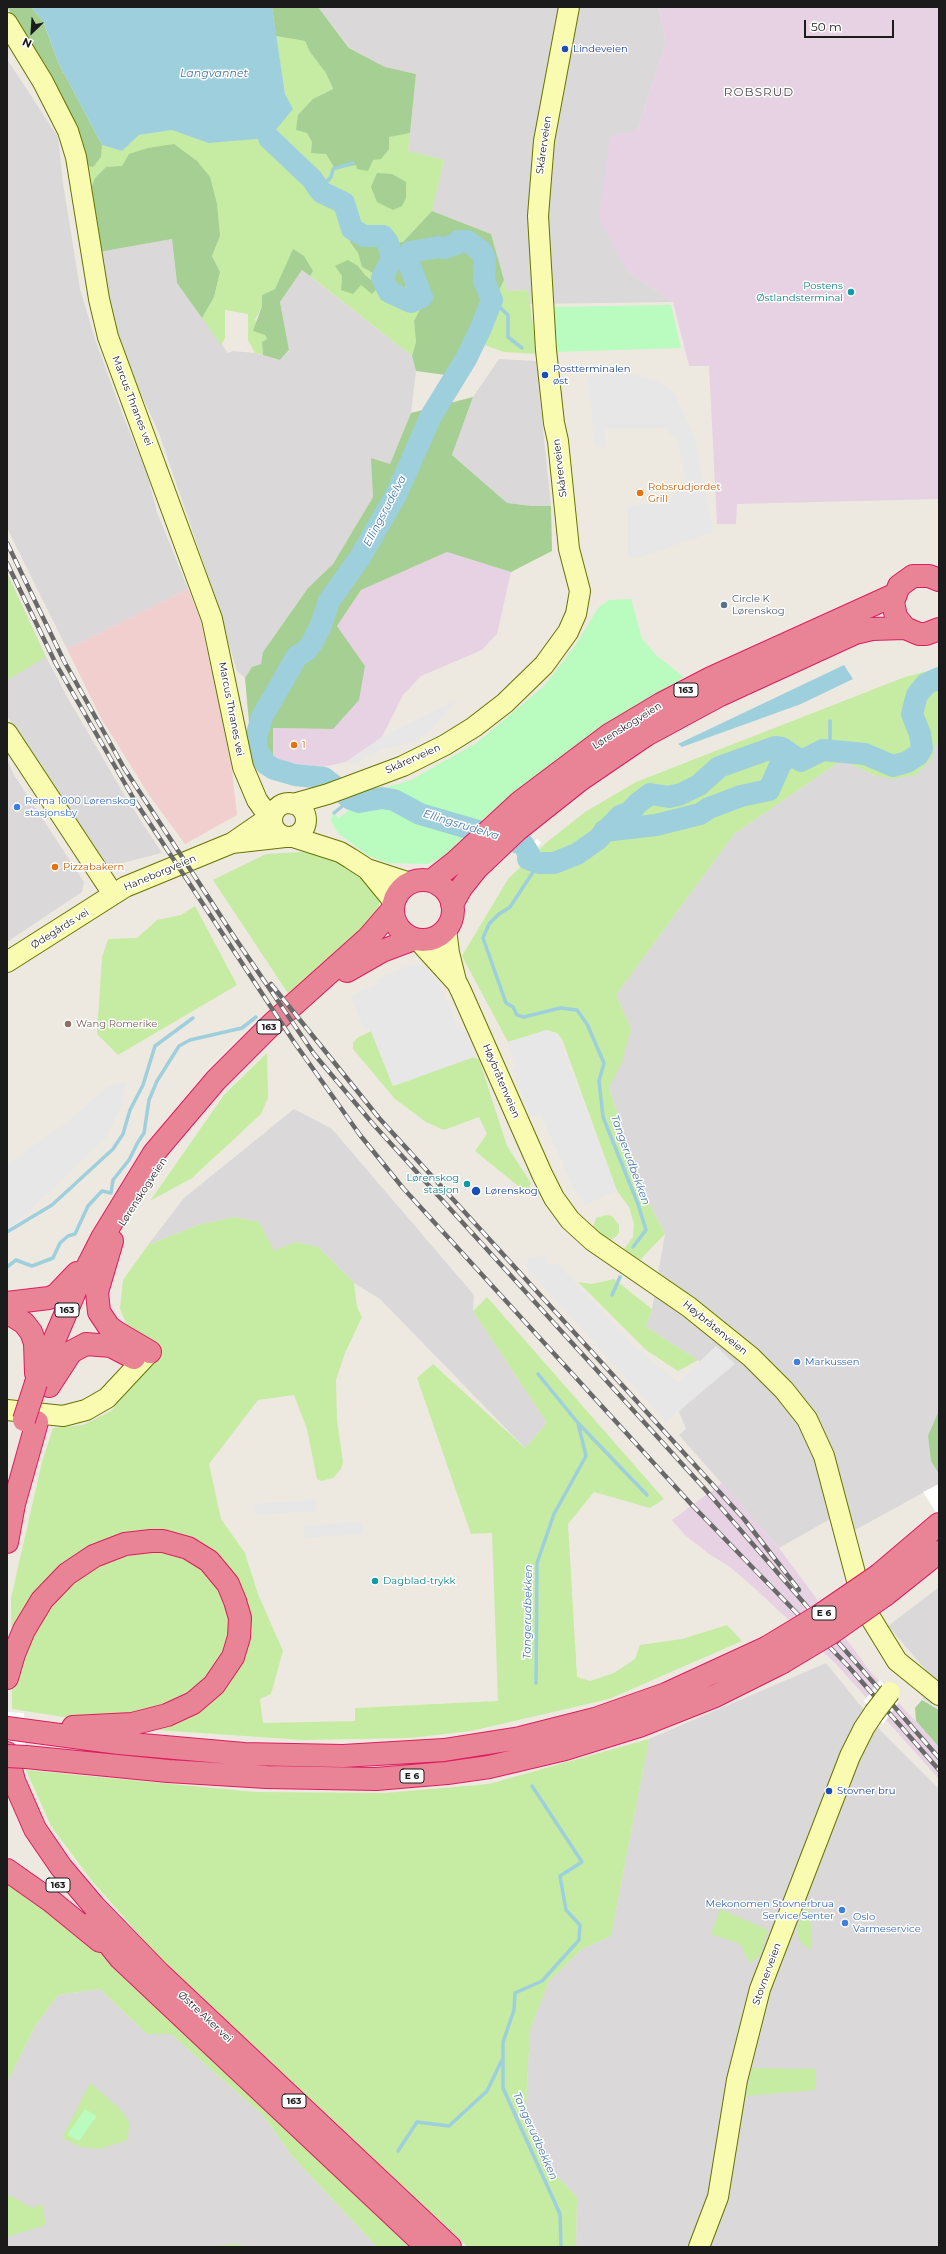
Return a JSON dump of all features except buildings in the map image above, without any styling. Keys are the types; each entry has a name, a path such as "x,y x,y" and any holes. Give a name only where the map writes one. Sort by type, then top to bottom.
{"highway":[{"name":"163","path":"894,595 899,586 913,576 929,576 939,580"},
{"path":"894,595 893,610 900,623 905,628"},
{"name":"Lørenskogveien","path":"508,826 542,784 587,750 661,704 711,678 894,595"},
{"name":"Lørenskogveien","path":"420,882 480,851 508,826 646,735 695,708 855,633 872,628 905,628"},
{"name":"163","path":"905,628 912,632 926,634 939,629"},
{"name":"Lørenskogveien","path":"452,904 469,878 480,851"},
{"name":"163","path":"393,906 400,891 420,882"},
{"path":"420,882 443,887 452,904"},
{"name":"163","path":"416,939 433,938 446,928 452,917 452,904"},
{"path":"393,906 393,916 398,927 416,939"},
{"name":"Lørenskogveien","path":"7,1485 25,1439 69,1304 107,1240 154,1153 216,1080 272,1024 368,938 393,906"},
{"name":"Lørenskogveien","path":"107,1240 174,1144 216,1092 242,1064 300,1009 340,976 372,955 416,939"},
{"path":"7,1303 42,1300 56,1295 107,1240"},
{"path":"107,1240 97,1292 99,1312 109,1327 146,1357"},
{"path":"7,1315 13,1316 24,1323 31,1332 35,1343 42,1385"},
{"path":"42,1385 71,1352 86,1344 111,1346 146,1357"},
{"name":"Lørenskogveien","path":"7,1542 25,1439"},
{"name":"E 6","path":"13,1755 168,1771 273,1778 376,1779 447,1772 488,1766 565,1749 639,1726 715,1696 774,1656 819,1616 879,1575 939,1524"},
{"name":"E 6","path":"7,1678 14,1654 24,1630 42,1600 67,1574 94,1556 109,1549 125,1544 150,1541 163,1541 188,1548 200,1554 216,1567 232,1592 240,1618 239,1637 233,1656 214,1685 193,1703 167,1715 132,1724 21,1729"},
{"name":"E 6","path":"21,1729 119,1743 244,1754 349,1756 444,1750 520,1738 595,1718 774,1656 831,1633 885,1595 939,1552"},
{"name":"Østre Aker vei","path":"13,1755 19,1796 35,1829 61,1866 94,1906 164,1978 450,2247"},
{"name":"Østre Aker vei","path":"7,1803 23,1836 37,1858 120,1958 427,2247"},
{"path":"7,1870 51,1901 120,1958"}],"street":[{"name":"Skårerveien","path":"289,814 336,791 430,754 490,716 519,690 548,659 568,632 579,606 580,591 569,550 547,357 538,216 544,141 569,7"},
{"name":"Marcus Thranes vei","path":"7,23 43,82 70,137 76,157 99,299 108,337 212,619 240,754 251,784 289,814 324,834 340,852"},
{"name":"Haneborgveien","path":"7,733 113,894 138,881 232,843 261,823 289,814"},
{"path":"289,814 301,833 289,837 274,828 289,814"},
{"name":"Marcus Thranes vei","path":"289,837 340,852 367,869 420,882"},
{"name":"Haneborgveien","path":"232,843 289,837"},
{"name":"Marcus Thranes vei","path":"367,869 393,906"},
{"name":"Ødegårds vei","path":"7,962 113,894"},
{"name":"Høybråtenveien","path":"446,928 448,949 456,983 554,1198 570,1220 584,1233 689,1307 751,1357 784,1390 806,1419 824,1456 865,1605 875,1627 897,1661 939,1695"},
{"name":"Høybråtenveien","path":"416,939 456,983"},
{"path":"7,1410 63,1416 86,1410 107,1398 146,1357"},
{"name":"Stovnerveien","path":"699,2247 718,2197 737,2080 760,1989 850,1756 874,1713 890,1692 910,1673"}],"shaded area":[{"path":"318,7 659,7 666,43 637,131 627,271 673,302 529,304 527,290 507,291 491,234 432,211 444,160 408,151 416,74 385,67 350,48"},
{"path":"659,7 939,7 939,499 737,504 736,524 717,524 709,366 689,366 673,302 627,271 599,218 610,136 637,131 666,43"},
{"path":"7,59 58,137 63,183 80,289 95,339 122,413 147,474 157,512 188,589 67,649 7,528"},
{"path":"172,239 177,283 228,353 233,351 255,353 280,360 289,351 280,302 302,270 412,356 416,371 411,413 390,464 372,459 373,497 333,564 308,588 263,652 261,664 252,667 245,678 237,671 209,579 159,433 120,348 99,252"},
{"path":"499,359 536,361 551,506 532,506 507,503 452,455 473,397"},
{"path":"607,371 624,371 656,381 668,387 675,395 695,439 713,532 641,557 628,558 628,506 650,504 650,500 671,498 675,492 675,484 686,481 678,442 664,428 605,428 605,447 595,447 588,377"},
{"path":"447,552 511,572 497,634 482,650 421,676 403,695 382,737 346,762 322,767 277,761 273,755 273,728 333,729 365,666 337,626 361,590"},
{"path":"7,573 46,657 70,702 128,801 162,853 106,867 7,716"},
{"path":"188,589 200,619 216,690 232,771 237,815 185,844 149,795 101,718 67,649"},
{"path":"458,699 429,731 414,742 382,749 355,764 346,762 382,737"},
{"path":"939,735 939,1410 928,1436 931,1461 939,1474 939,1484 846,1535 832,1518 779,1548 679,1435 686,1429 679,1412 714,1373 698,1360 646,1327 652,1309 665,1234 637,1180 609,1087 631,1029 616,995 734,834 842,760 876,776 935,744"},
{"path":"7,759 14,775 84,882 82,892 7,942"},
{"path":"410,965 421,965 426,968 439,982 458,1027 466,1032 477,1056 393,1086 371,1031 363,1026 350,996 377,984 376,979"},
{"path":"547,1030 556,1034 560,1040 617,1191 585,1205 573,1187 540,1114 532,1117 511,1070 516,1067 508,1042"},
{"path":"126,1082 122,1105 106,1138 7,1232 7,1164 62,1126 109,1086"},
{"path":"294,1109 332,1129 474,1295 473,1311 547,1423 525,1448 380,1299 354,1283 318,1247 295,1242 274,1252 259,1222 234,1217 198,1225 148,1245 184,1198"},
{"path":"546,1256 548,1265 557,1263 637,1349 678,1382 716,1346 735,1364 666,1422 525,1266 529,1257"},
{"path":"722,1483 779,1548 870,1671 939,1747 939,1779 836,1664 750,1584 730,1567 709,1554 685,1535 672,1520"},
{"path":"315,1500 317,1511 255,1515 254,1504"},
{"path":"362,1522 363,1534 305,1538 304,1526"},
{"path":"939,1587 939,1708 923,1699 925,1669 888,1626"},
{"path":"826,1663 881,1731 939,1789 939,2247 576,2247 577,2197 542,2160 526,2106 530,2030 549,1981 582,1949 611,1936 649,1739"},
{"path":"100,1989 147,2034 171,2034 263,2115 292,2156 377,2247 7,2247 7,2083 35,2026 58,1995"}],"green space":[{"path":"7,7 31,7 43,21 58,62 102,145 101,157 93,167 84,165 53,84"},
{"path":"272,7 318,7 349,48 385,67 416,74 410,133 389,137 389,149 381,159 373,160 368,171 357,169 356,165 335,169 326,154 311,153 312,142 307,133 296,130 298,115 313,99 333,89 326,73 310,52 305,41 276,36"},
{"path":"276,36 305,41 310,52 326,72 333,90 324,93 298,115 312,142 326,154 335,169 373,160 389,137 410,133 408,151 444,160 432,211 403,242 388,243 375,234 364,236 352,229 350,242 358,253 362,267 382,278 389,292 402,299 408,278 418,265 425,281 424,302 414,321 416,342 412,356 310,276 313,271 293,250 275,289 262,295 262,306 255,320 267,339 262,342 263,355 255,353 248,340 248,314 225,310 225,338 221,345 202,318 214,297 220,272 212,256 220,236 122,166 88,197 84,165 93,166 101,157 102,145 122,151 139,135 172,130 208,143 292,109 285,94","holes":["358,266 365,275 374,281 341,290 342,276"]},
{"path":"174,144 197,161 210,177 217,204 220,236 212,256 220,272 214,297 202,318 177,283 172,239 99,252 88,197 95,178 106,167 122,166 129,154 148,148"},
{"path":"377,173 392,174 406,182 406,198 402,206 393,210 377,202 371,187"},
{"path":"432,211 491,234 504,280 481,328 461,356 453,376 416,371 412,356 416,342 414,321 424,302 425,281 418,266 408,278 402,299 389,292 382,278 362,267 358,253 350,242 352,229 364,236 383,236 388,243 403,242"},
{"path":"293,249 304,256 313,271 310,276 302,270 280,302 289,350 280,360 263,355 262,342 267,339 265,335 253,331 262,306 262,295 275,289"},
{"path":"348,260 358,266 365,275 379,286 372,294 361,285 353,294 341,290 342,276 335,266"},
{"path":"504,280 507,291 528,290 537,354 504,352 476,342"},
{"path":"671,305 681,348 553,352 548,307"},
{"path":"473,397 452,455 507,503 532,506 551,506 552,551 511,572 447,552 361,590 337,626 365,666 359,700 333,729 273,728 273,755 252,756 245,678 252,667 261,664 263,652 308,588 333,564 373,497 371,458 390,464 411,413"},
{"path":"7,573 46,657 7,680"},
{"path":"631,599 642,639 657,656 684,677 609,722 557,760 485,817 445,856 428,864 387,863 367,855 338,833 331,821 333,813 339,818 374,791 411,780 478,742 545,685 577,643 598,608 609,600"},
{"path":"939,668 939,735 931,760 915,775 893,779 876,776 842,760 734,834 616,995 631,1029 622,1062 609,1087 637,1180 665,1234 640,1260 624,1249 633,1237 634,1224 629,1207 617,1191 562,1039 557,1033 547,1030 508,1042 462,956 508,879 547,842 585,812 636,782 905,677"},
{"path":"302,852 324,856 348,868 370,884 379,896 379,906 365,931 291,998 213,880 266,854"},
{"path":"195,906 237,985 118,1055 97,1034 102,957 108,939 137,938 157,920 181,915"},
{"path":"371,1031 393,1086 472,1057 479,1059 507,1146 531,1183 529,1188 522,1189 475,1151 487,1134 479,1117 444,1130 426,1122 395,1099 353,1049 353,1043 357,1038"},
{"path":"267,1053 268,1098 261,1114 192,1178 150,1201 224,1095"},
{"path":"606,1215 612,1216 619,1225 619,1233 614,1238 608,1240 592,1230 596,1218"},
{"path":"234,1217 259,1222 274,1251 295,1242 318,1247 354,1283 357,1307 362,1317 345,1353 336,1380 337,1421 343,1462 341,1469 333,1478 321,1481 317,1479 307,1429 294,1395 258,1400 209,1464 221,1519 245,1553 258,1594 283,1651 271,1694 260,1699 263,1723 355,1721 355,1708 498,1701 492,1533 471,1534 417,1378 433,1364 525,1448 547,1423 473,1311 487,1297 664,1499 650,1508 594,1492 568,1524 577,1677 590,1681 614,1673 635,1659 640,1645 682,1639 727,1625 742,1641 609,1699 471,1731 410,1738 303,1740 143,1729 12,1709 11,1598 42,1462 53,1428 83,1425 111,1411 146,1369 120,1309 123,1280 148,1245 198,1225"},
{"path":"614,1279 652,1309 646,1327 698,1360 678,1371 646,1350 578,1282 592,1284"},
{"path":"939,1410 939,1474 931,1461 928,1436"},
{"path":"922,1700 939,1710 939,1747 916,1721 915,1708"},
{"path":"649,1739 611,1936 582,1949 549,1981 530,2030 526,2106 542,2160 577,2197 576,2247 468,2247 157,1955 92,1881 51,1826 26,1770 255,1792 385,1793 489,1784"},
{"path":"7,1882 69,1926 109,1960 416,2247 377,2247 292,2156 263,2115 171,2034 147,2034 100,1989 58,1995 35,2026 7,2083"},
{"path":"809,1899 812,1950 803,1945 798,1937 797,1928"},
{"path":"720,1909 768,1930 761,1953 750,1964 740,1944 711,1934"},
{"path":"752,2068 815,2069 816,2090 746,2096"},
{"path":"90,2083 119,2108 129,2121 128,2140 100,2149 80,2147 62,2138"},
{"path":"85,2109 97,2116 79,2141 67,2135"},
{"path":"7,2194 32,2208 42,2204 46,2225 7,2237"},
{"path":"236,2244 249,2247 213,2247 216,2246"}],"water":[{"name":"Langvannet","path":"31,7 272,7 285,94 293,109 269,138 208,143 172,130 139,135 122,151 102,145 58,62 43,21"},
{"path":"844,665 853,679 801,704 682,747 678,744"}],"pier":[{"path":"311,165 314,168 301,181 298,179"},
{"path":"537,839 541,843 522,860 519,855"},
{"path":"939,1484 939,1517 923,1492"},
{"path":"880,1680 899,1702 883,1724 864,1701"},
{"path":"7,1712 24,1713 26,1769 7,1767"}],"waterway":[{"name":"Ellingsrudelva","path":"269,138 312,179 321,192 344,203 352,229 364,236 383,236 388,243 392,259 382,278 389,292 411,302 422,297 407,259 410,252 439,247 445,248 456,244 459,241 467,241 481,251 485,259 484,281 492,300 481,328 466,359 431,416 396,495 359,559 329,601 321,625 312,643 306,651 297,656 262,717 256,737 256,749 266,764 274,769 295,775 324,778 351,799 359,802 382,798 394,800 420,814 523,844 529,854 528,859 539,863 554,863 577,854 598,839 620,816 630,812 638,803 650,794 669,797 681,794 699,785 719,767 775,747 782,748 801,761 823,750 865,754 893,766 907,762 918,755 922,748 920,734 912,714 917,695 926,684 939,678"},
{"path":"319,190 331,177 333,169 353,163"},
{"path":"492,300 508,315 508,337 522,348"},
{"path":"830,721 830,751"},
{"name":"Ellingsrudelva","path":"604,831 656,825 700,814 709,808 741,796 769,790 781,763 791,755"},
{"path":"334,813 351,799"},
{"name":"Tangerudbekken","path":"539,863 510,907 499,914 489,924 483,938 506,1003 513,1007 517,1015 524,1017 560,1008 577,1010 587,1024 604,1063 599,1081 603,1117 638,1204 646,1230 633,1247"},
{"path":"7,1267 16,1260 32,1266 53,1258 60,1243 68,1236 75,1234 88,1206 102,1191 111,1193 113,1180 129,1160 144,1133 149,1100 157,1081 179,1046 190,1040 242,1028 256,1017"},
{"path":"7,1232 52,1205 113,1149 123,1134 130,1110 143,1085 155,1046 193,1018"},
{"name":"Tangerudbekken","path":"612,1295 620,1277"},
{"name":"Tangerudbekken","path":"536,1683 537,1563 554,1514 586,1456 578,1423 538,1374"},
{"path":"579,1424 647,1495"},
{"name":"Tangerudbekken","path":"532,1786 582,1862 560,1876 566,1910 580,1925 579,1940 542,1981 515,1993 514,2010 503,2042 503,2088 560,2214 561,2247"},
{"path":"398,2151 417,2122 449,2126 487,2091 502,2060"}],"railway":[{"path":"7,543 64,661 124,768 235,938 314,1054 373,1124 703,1487 939,1758"},
{"path":"7,563 56,664 135,801 294,1042 360,1135 403,1188 691,1504 848,1666 939,1770"},
{"path":"271,984 379,1118 744,1519 799,1590"}],"place":[{"name":"Lindeveien","path":"565,49"},
{"name":"Postens Østlandsterminal","path":"851,292"},
{"name":"Postterminalen øst","path":"545,375"},
{"name":"Robsrudjordet Grill","path":"640,493"},
{"name":"Circle K Lørenskog","path":"724,605"},
{"name":"1","path":"294,745"},
{"name":"Rema 1000 Lørenskog stasjonsby","path":"17,807"},
{"name":"Pizzabakern","path":"55,867"},
{"name":"Wang Romerike","path":"68,1024"},
{"name":"Lørenskog stasjon","path":"467,1184"},
{"name":"Lørenskog","path":"476,1191"},
{"name":"Markussen","path":"797,1362"},
{"name":"Dagblad-trykk","path":"375,1581"},
{"name":"Stovner bru","path":"829,1791"},
{"name":"Mekonomen Stovnerbrua Service Senter","path":"842,1910"},
{"name":"Oslo Varmeservice","path":"845,1923"}],"district":[{"name":"ROBSRUD","path":"759,92"}]}
